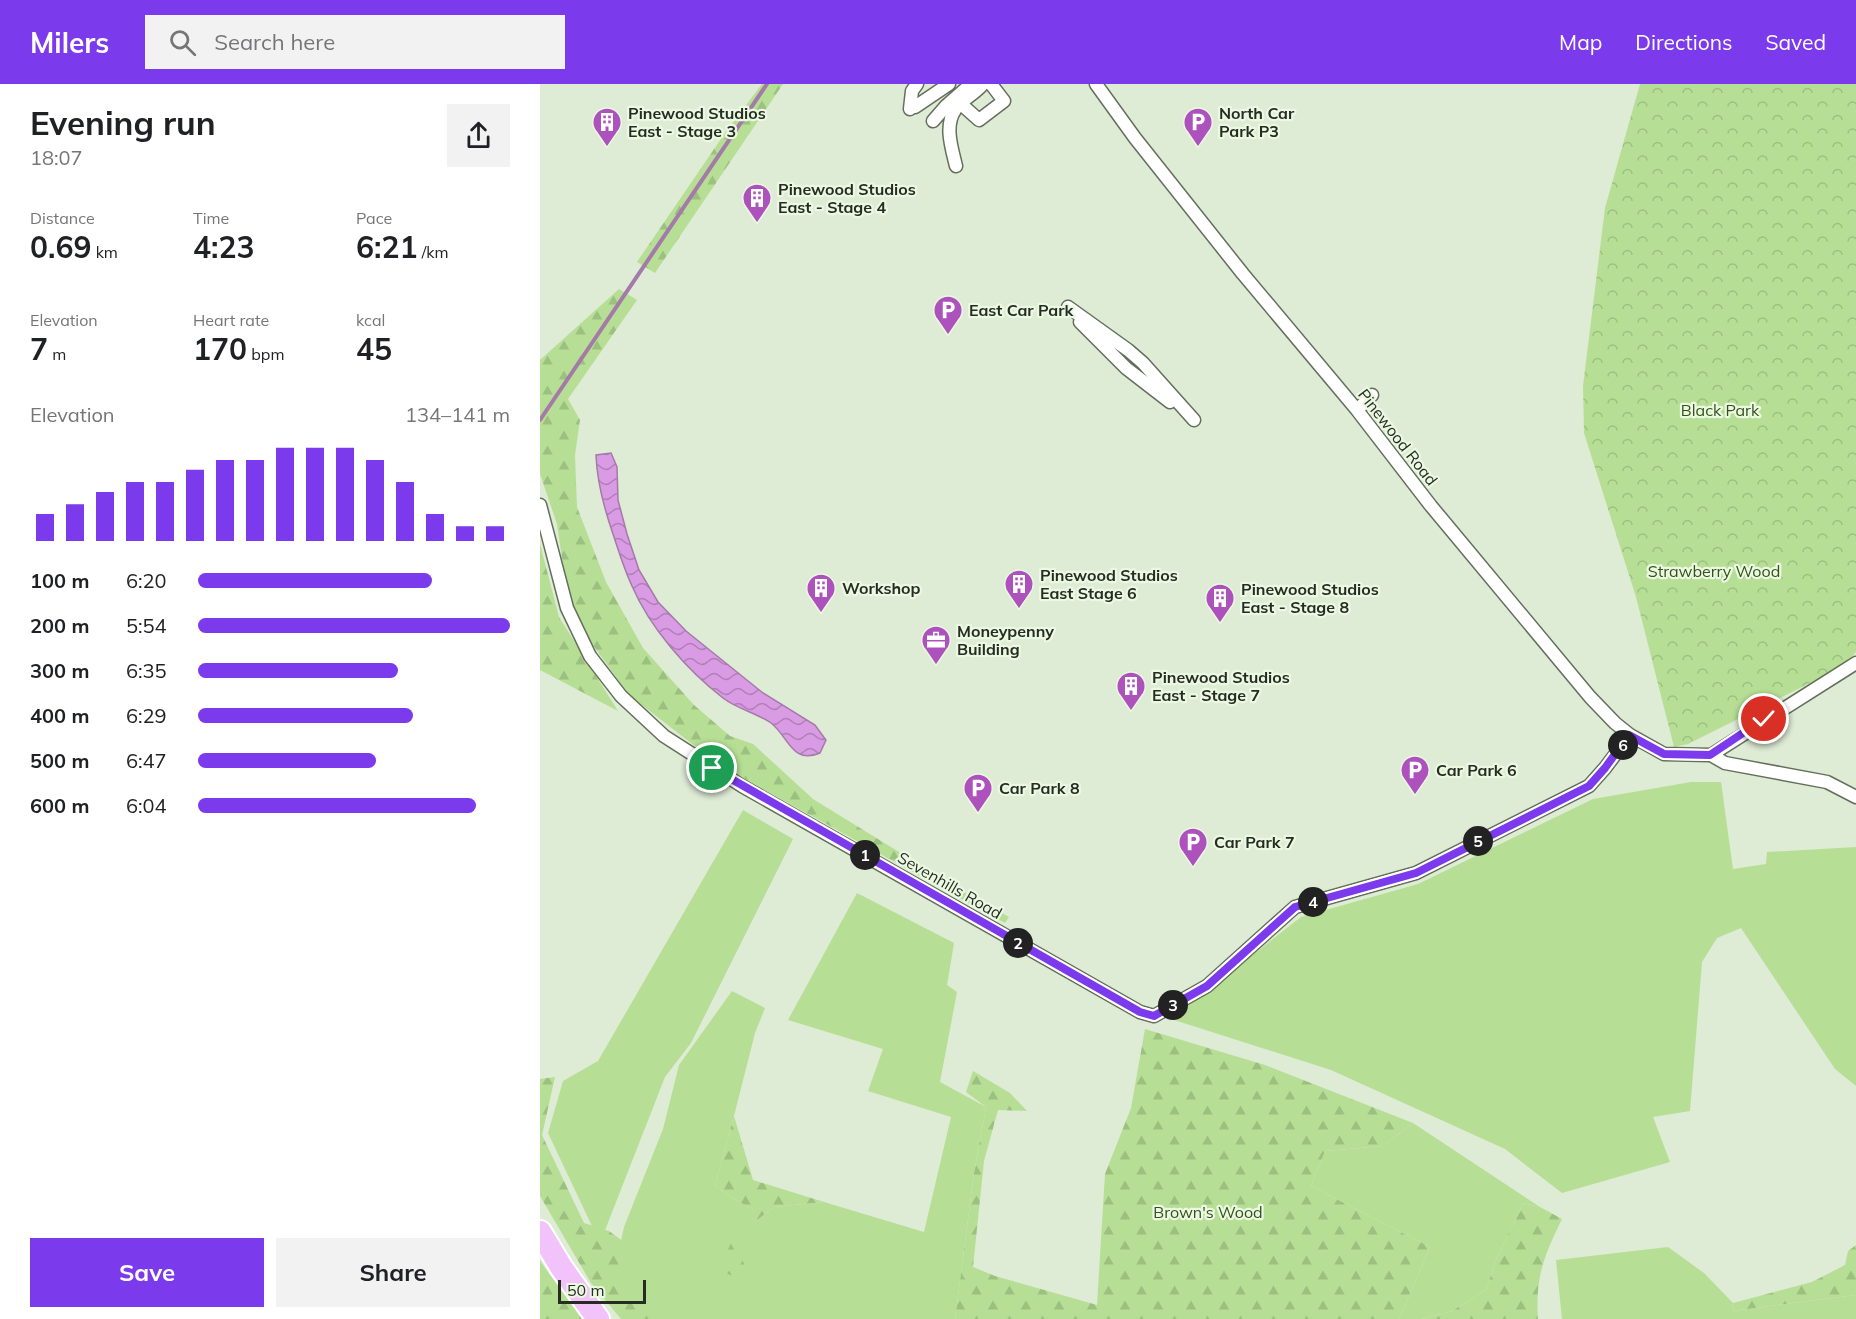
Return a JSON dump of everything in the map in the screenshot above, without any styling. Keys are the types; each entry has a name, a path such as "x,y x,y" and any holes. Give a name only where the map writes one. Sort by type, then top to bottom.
{"highway":[{"path":"540,1232 561,1268 598,1319"}],"street":[{"path":"917,84 912,91 912,108 949,84"},
{"path":"933,121 971,84"},
{"path":"956,166 949,131 954,110 979,90 982,84"},
{"path":"961,104 979,120 1004,101 991,84"},
{"name":"Pinewood Road","path":"1096,84 1243,274 1357,410 1431,506 1582,688 1629,735 1664,754 1710,755"},
{"path":"1068,307 1143,363 1194,420 1126,368 1083,326 1068,307"},
{"path":"1357,410 1372,395"},
{"name":"Sevenhills Road","path":"540,505 567,608 590,656 621,696 664,736 742,786 1140,1012 1154,1016 1207,986 1295,907 1416,873 1589,786 1629,735"},
{"path":"1856,663 1710,755 1725,763 1827,782 1856,797"}],"green space":[{"path":"762,84 783,84 655,273 637,262 725,133"},
{"name":"Black Park","path":"1640,84 1856,84 1856,652 1844,666 1688,744 1674,747 1636,597 1584,433 1583,386 1605,208"},
{"path":"619,289 637,300 568,399 580,420 575,455 577,507 606,582 643,648 694,705 730,736 753,744 813,799 959,889 1009,917 1005,923 718,764 629,695 590,641 568,600 557,524 540,474 540,360"},
{"path":"540,544 559,617 618,711 540,670"},
{"path":"1691,782 1721,782 1733,869 1766,864 1767,852 1856,847 1856,1086 1835,1069 1741,928 1717,938 1702,962 1690,1111 1653,1117 1670,1162 1562,1193 1505,1149 1331,1070 1168,1018 1190,1004 1301,917 1418,884 1593,799"},
{"path":"743,810 793,839 691,1043 665,1077 600,1243 548,1133 563,1081 598,1061"},
{"path":"857,893 954,943 947,985 957,992 940,1082 986,1107 974,1173 955,1319 650,1319 612,1281 624,1227 663,1129 679,1065 732,991 765,1008 755,1033 715,1186 749,1208 756,1221 774,1207 824,1202 924,1232 951,1117 868,1091 883,1049 788,1020"},
{"name":"Brown's Wood","path":"1145,1029 1265,1065 1413,1123 1383,1146 1325,1151 1311,1186 1430,1247 1399,1319 955,1319 974,1173 986,1107 966,1092 973,1071 1010,1093 1027,1111 998,1110 984,1161 973,1267 995,1276 1097,1305 1105,1174 1131,1108"},
{"path":"555,1077 542,1135 584,1223 609,1231 624,1242 621,1276 656,1319 621,1319 591,1283 540,1196 540,1079"},
{"path":"734,1116 753,1180 824,1202 774,1207 756,1221 741,1225 749,1208 715,1186"},
{"path":"1413,1123 1540,1207 1523,1203 1497,1257 1486,1290 1452,1311 1422,1319 1399,1319 1430,1247 1311,1186 1325,1151 1383,1146"},
{"path":"1523,1203 1540,1207 1562,1219 1542,1267 1537,1304 1538,1319 1422,1319 1452,1311 1486,1290 1497,1257"},
{"path":"734,1237 751,1283 718,1270"},
{"path":"1856,1245 1856,1295 1732,1311 1733,1303 1812,1282 1845,1265 1848,1251"},
{"path":"1668,1247 1704,1273 1733,1303 1732,1311 1856,1295 1856,1319 1562,1319 1556,1260"},
{"path":"540,1261 582,1319 540,1319"}],"water":[{"path":"611,453 617,467 618,500 627,534 639,570 658,602 686,631 763,693 815,725 826,740 820,753 811,756 797,752 771,723 723,698 696,675 659,633 629,580 604,505 596,455"}],"waterway":[{"path":"540,420 767,84"}],"place":[{"name":"Pinewood Studios East - Stage 3","path":"607,148"},
{"name":"North Car Park P3","path":"1198,148"},
{"name":"Pinewood Studios East - Stage 4","path":"757,224"},
{"name":"East Car Park","path":"948,336"},
{"name":"Pinewood Studios East Stage 6","path":"1019,610"},
{"name":"Workshop","path":"821,614"},
{"name":"Pinewood Studios East - Stage 8","path":"1220,624"},
{"name":"Moneypenny Building","path":"936,666"},
{"name":"Pinewood Studios East - Stage 7","path":"1131,712"},
{"name":"Car Park 6","path":"1415,796"},
{"name":"Car Park 8","path":"978,814"},
{"name":"Car Park 7","path":"1193,868"}],"route":[{"path":"712,768 1140,1012 1154,1016 1207,986 1295,907 1416,873 1589,786 1629,735 1664,754 1710,755 1764,719"}],"park label":[{"name":"Strawberry Wood","path":"1714,571"}]}
